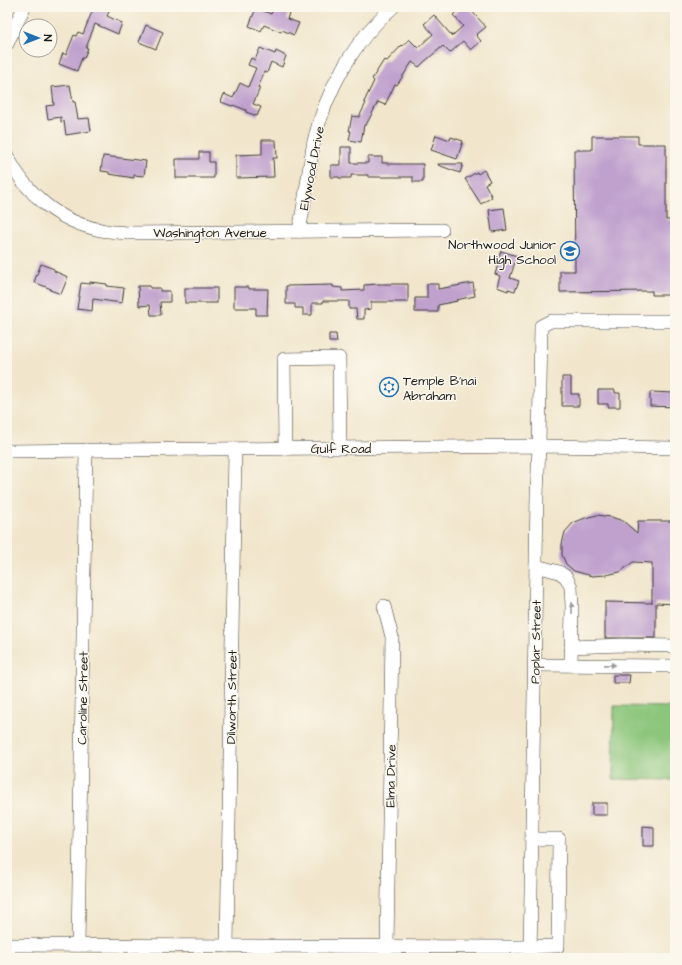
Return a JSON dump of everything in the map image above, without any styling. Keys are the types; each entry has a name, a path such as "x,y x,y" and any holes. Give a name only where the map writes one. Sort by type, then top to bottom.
{"street":[{"path":"7,44 24,7"},
{"name":"Elywood Drive","path":"299,231 314,142 327,100 352,54 375,25 393,7"},
{"name":"Washington Avenue","path":"7,156 16,174 23,183 48,207 68,219 90,227 112,232 442,230"},
{"name":"Poplar Street","path":"530,953 541,326 551,321 675,321"},
{"path":"285,448 284,359 339,358 340,448"},
{"name":"Gulf Road","path":"7,451 539,446 675,448"},
{"name":"Dilworth Street","path":"228,946 235,449"},
{"name":"Caroline Street","path":"78,945 86,450"},
{"path":"536,566 559,572 566,577 571,587 571,665"},
{"name":"Elma Drive","path":"384,606 392,637 387,947"},
{"path":"571,647 622,645 675,646"},
{"path":"535,665 675,666"},
{"path":"7,945 387,947 530,953 558,952 559,839 532,840"}],"green space":[{"path":"614,706 675,707 675,780 613,779"}],"building":[{"path":"94,7 111,7 107,16 122,23 118,34 95,24 86,48 88,48 77,71 59,64 63,53 66,55 74,35 76,36 78,32 83,34"},
{"path":"274,7 291,7 287,19 299,23 294,35 282,30 281,32 264,25 261,31 249,26 256,8 271,14"},
{"path":"462,7 468,7 486,27 476,35 481,41 471,50 463,41 450,53 443,46 419,67 412,62 397,85 395,84 385,105 378,102 366,125 364,125 361,142 349,140 352,116 359,117 374,81 372,79 384,60 387,61 409,39 418,48 433,34 424,24 434,15 452,36 463,26 453,15"},
{"path":"146,25 163,32 156,49 139,42"},
{"path":"260,48 275,54 276,51 286,56 282,67 271,62 267,73 264,72 258,88 260,88 253,104 261,107 257,116 246,112 246,110 221,102 224,94 233,98 240,83 248,87 256,68 248,65 251,58 255,60"},
{"path":"70,85 78,119 89,118 91,131 66,135 64,121 61,122 61,117 48,119 46,106 54,105 52,87"},
{"path":"436,135 450,140 451,137 463,141 457,159 431,150"},
{"path":"592,136 638,136 638,144 666,144 666,220 675,220 675,295 652,295 652,291 560,292 560,271 575,271 574,150 592,150"},
{"path":"262,140 276,140 277,158 273,158 274,177 236,178 236,155 262,154"},
{"path":"341,147 351,147 351,163 368,163 368,157 382,157 382,163 423,164 423,182 413,182 413,177 368,177 368,175 351,175 351,178 331,177 331,165 341,165"},
{"path":"199,152 209,152 209,162 214,162 214,178 176,178 176,159 199,159"},
{"path":"103,156 146,161 144,176 134,175 134,178 109,174 109,172 101,171"},
{"path":"438,164 463,164 460,173"},
{"path":"484,170 490,181 485,184 492,197 481,204 465,179"},
{"path":"504,208 507,230 492,232 489,210"},
{"path":"501,251 517,256 510,278 519,281 515,291 508,289 508,291 497,287 500,276 495,274"},
{"path":"41,264 68,277 61,294 34,282"},
{"path":"90,282 124,288 122,303 93,299 92,311 77,309 81,283 90,284"},
{"path":"473,283 475,296 438,305 438,312 415,312 415,298 427,298 427,284 438,284 438,289"},
{"path":"408,284 408,302 371,302 371,309 364,310 364,319 357,319 356,309 349,309 349,301 323,301 323,303 312,303 312,315 303,315 303,308 295,308 295,304 286,304 286,286 333,285 333,287 342,288 342,291 364,290 364,285"},
{"path":"138,286 150,286 150,288 160,288 160,291 170,291 170,302 160,302 161,315 151,315 150,305 139,306"},
{"path":"234,287 268,289 267,315 256,315 256,308 234,308"},
{"path":"185,288 217,288 217,303 185,303"},
{"path":"329,334 336,334 337,342 329,342"},
{"path":"562,377 571,377 571,394 579,394 579,406 562,406"},
{"path":"598,390 615,390 615,393 620,393 620,407 608,407 608,404 598,404"},
{"path":"650,392 675,393 675,407 650,406"},
{"path":"597,515 623,521 637,533 638,521 675,521 675,604 656,603 656,638 605,638 605,602 652,603 652,563 633,562 620,572 592,576 574,571 566,564 562,555 562,544 565,532 573,523"},
{"path":"613,675 630,675 629,683 613,683"},
{"path":"592,803 607,803 607,815 592,815"},
{"path":"643,826 654,827 654,846 643,846"}],"place":[{"name":"Northwood Junior High School","path":"570,251"},
{"name":"Temple B'nai Abraham","path":"389,387"}]}
